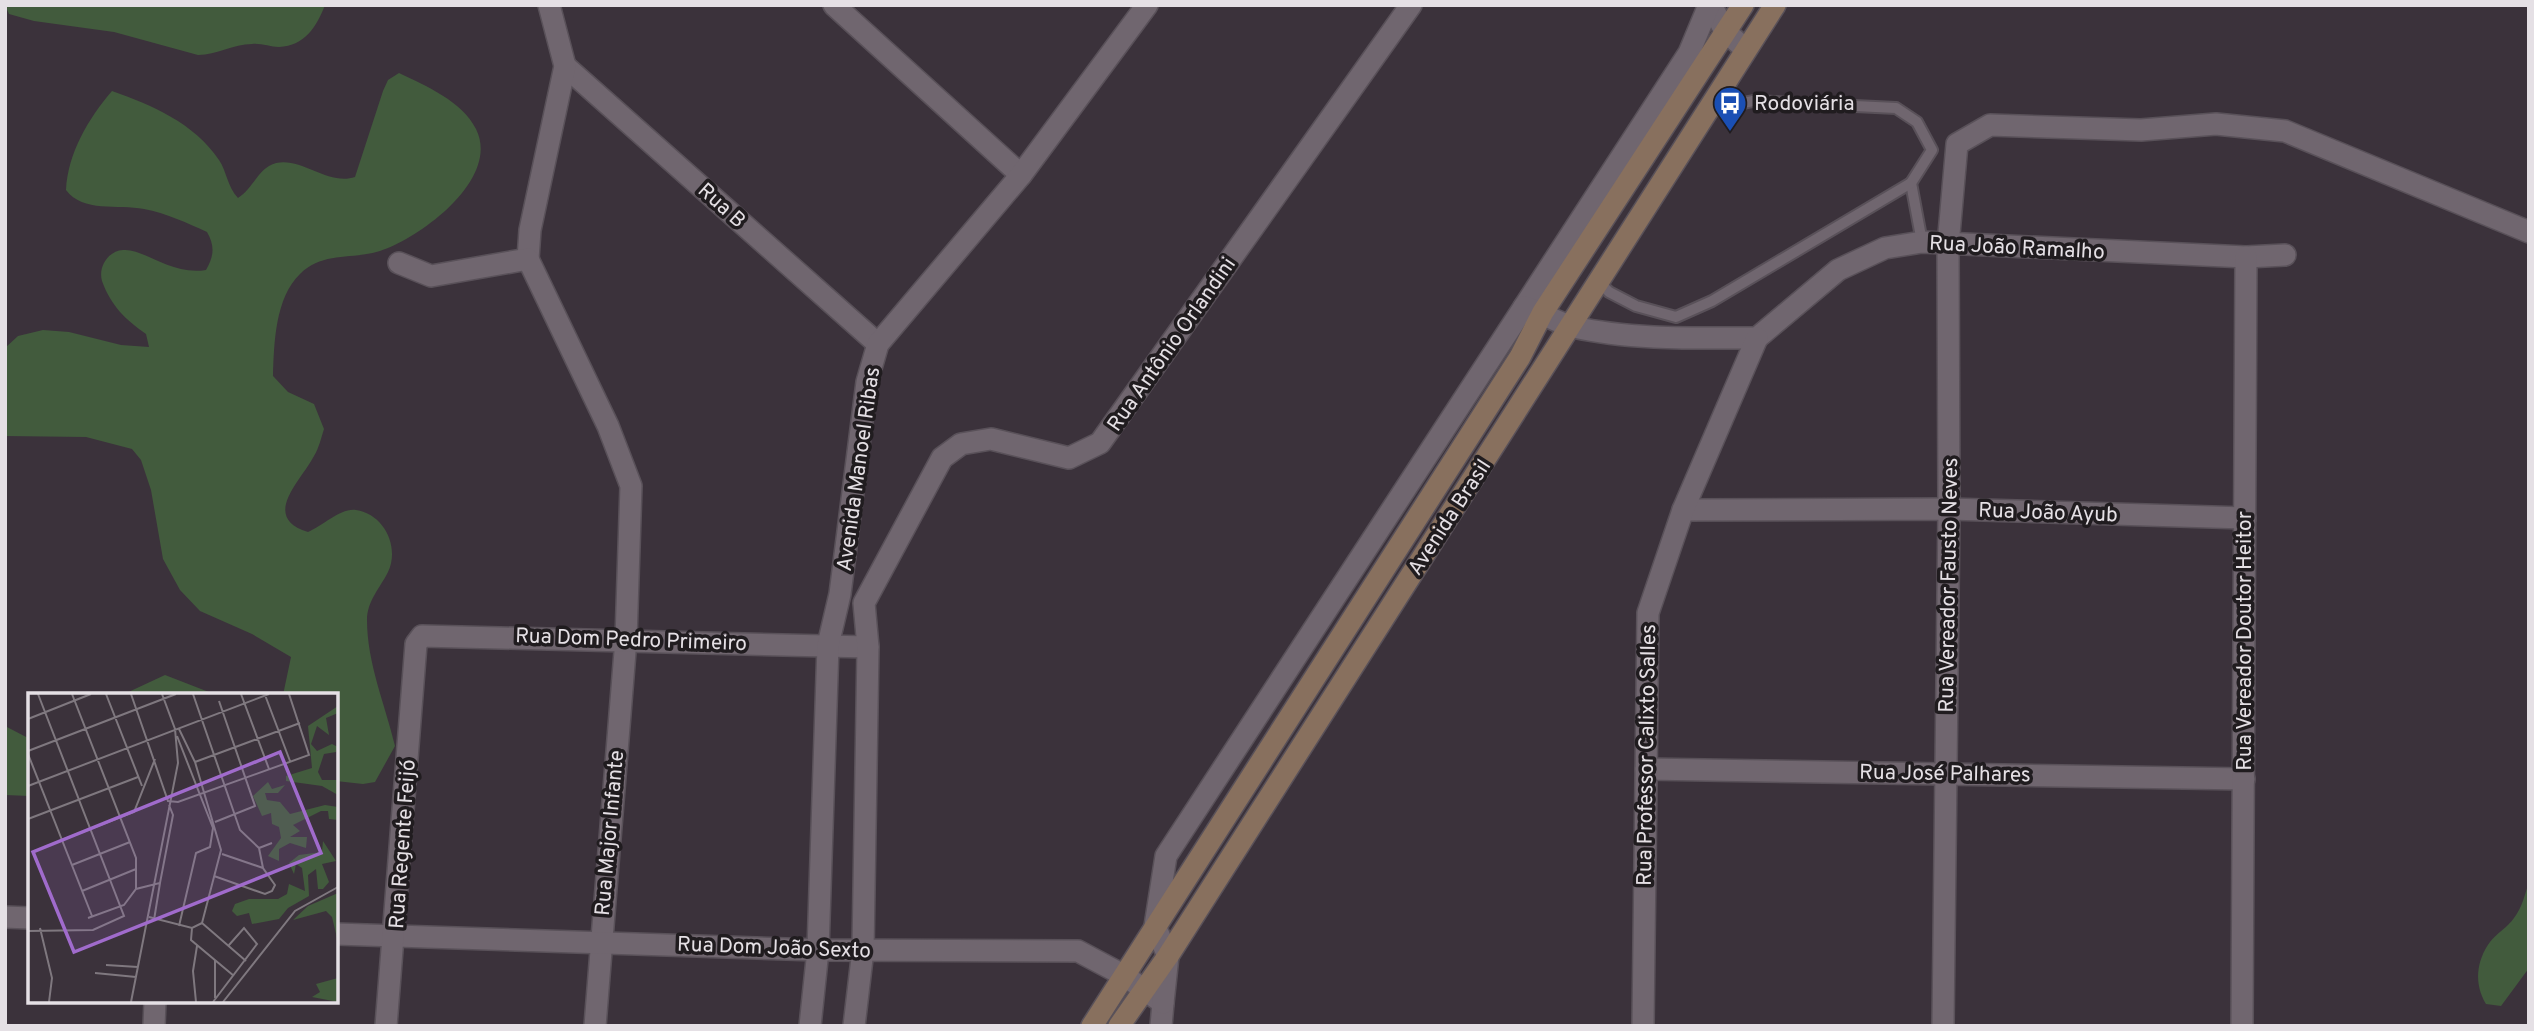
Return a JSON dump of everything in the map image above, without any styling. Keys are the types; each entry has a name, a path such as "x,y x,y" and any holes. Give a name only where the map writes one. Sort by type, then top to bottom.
{"main road":[{"name":"Avenida Brasil","path":"1119,1026 1168,956 1540,376 1598,281 1712,65 1726,31 1743,5"},
{"name":"Avenida Brasil","path":"1092,1026 1520,357 1533,309 1712,65 1745,49 1775,5"},
{"path":"1520,357 1540,376"}],"street":[{"path":"399,263 431,276 528,259 530,230 565,66 549,5"},
{"path":"834,5 1021,175"},
{"name":"Avenida Manoel Ribas","path":"810,1026 818,950 828,645 840,594 867,382 878,344 1021,175 1147,5"},
{"name":"Rua Antônio Orlandini","path":"864,603 942,458 961,444 991,439 1069,458 1100,443 1411,5"},
{"path":"1710,5 1726,31 1745,49"},
{"path":"1710,5 1712,65"},
{"name":"Rua B","path":"565,66 878,344"},
{"name":"Rua Vereador Fausto Neves","path":"1943,1026 1949,509 1948,245 1957,144 1990,125 2141,130 2216,124 2285,131 2529,232"},
{"name":"Rua João Ramalho","path":"1757,338 1838,270 1885,248 1922,242 2246,257 2285,255"},
{"name":"Rua Vereador Doutor Heitor","path":"2242,1026 2246,257"},
{"name":"Rua Major Infante","path":"528,259 608,426 631,486 626,639 595,1026"},
{"path":"1161,1026 1168,956 1155,926 1166,856 1533,309 1570,326 1680,337 1757,338"},
{"name":"Rua Professor Calixto Salles","path":"1643,1026 1648,613 1683,510 1757,338"},
{"name":"Rua João Ayub","path":"1683,510 1949,509 2245,518"},
{"path":"840,594 864,603 868,647 863,950 854,1026"},
{"name":"Rua Dom Pedro Primeiro","path":"416,663 416,645 422,636 868,647"},
{"name":"Rua Regente Feijó","path":"386,1026 416,663"},
{"name":"Rua José Palhares","path":"1646,769 2244,779"},
{"path":"5,917 28,918"},
{"name":"Rua Dom João Sexto","path":"338,934 395,939 600,941 818,950 1078,951 1125,976 1163,1003"},
{"path":"154,1026 155,1003"}],"lane":[{"path":"1598,281 1609,292 1636,306 1676,317 1712,302 1911,183 1932,150 1917,122 1896,108 1753,101 1714,109 1712,65"},
{"path":"1911,183 1922,242"}],"green space":[{"path":"5,5 325,5 309,34 296,43 279,47 245,44 198,55 114,32 34,21 9,14"},
{"path":"399,73 442,95 462,110 476,129 481,148 477,167 467,186 452,204 435,220 397,244 369,254 318,262 300,274 285,296 281,308 273,363 273,376 288,392 314,404 324,429 316,453 288,498 285,508 287,517 294,525 308,532 338,514 356,510 366,513 382,525 391,542 388,572 372,601 367,620 373,668 395,746 375,782 363,784 338,781 338,693 283,693 291,657 252,634 200,611 180,590 163,559 151,490 141,460 132,449 86,437 5,436 5,348 18,336 43,330 69,332 121,345 149,347 146,334 120,312 110,298 101,276 105,261 113,253 123,250 140,253 181,269 206,270 209,265 212,246 207,232 152,211 91,205 73,197 66,190 71,163 81,137 112,91 157,109 197,136 219,160 238,198 265,169 279,163 290,163 333,177 355,177 388,80"},
{"path":"165,675 211,693 126,693"},
{"path":"5,726 28,738 28,796 5,795"},
{"path":"2529,882 2529,968 2501,1006 2486,1004 2478,981 2479,965 2490,942 2517,914"}],"place":[{"name":"Rodoviária","path":"1730,133"}]}
